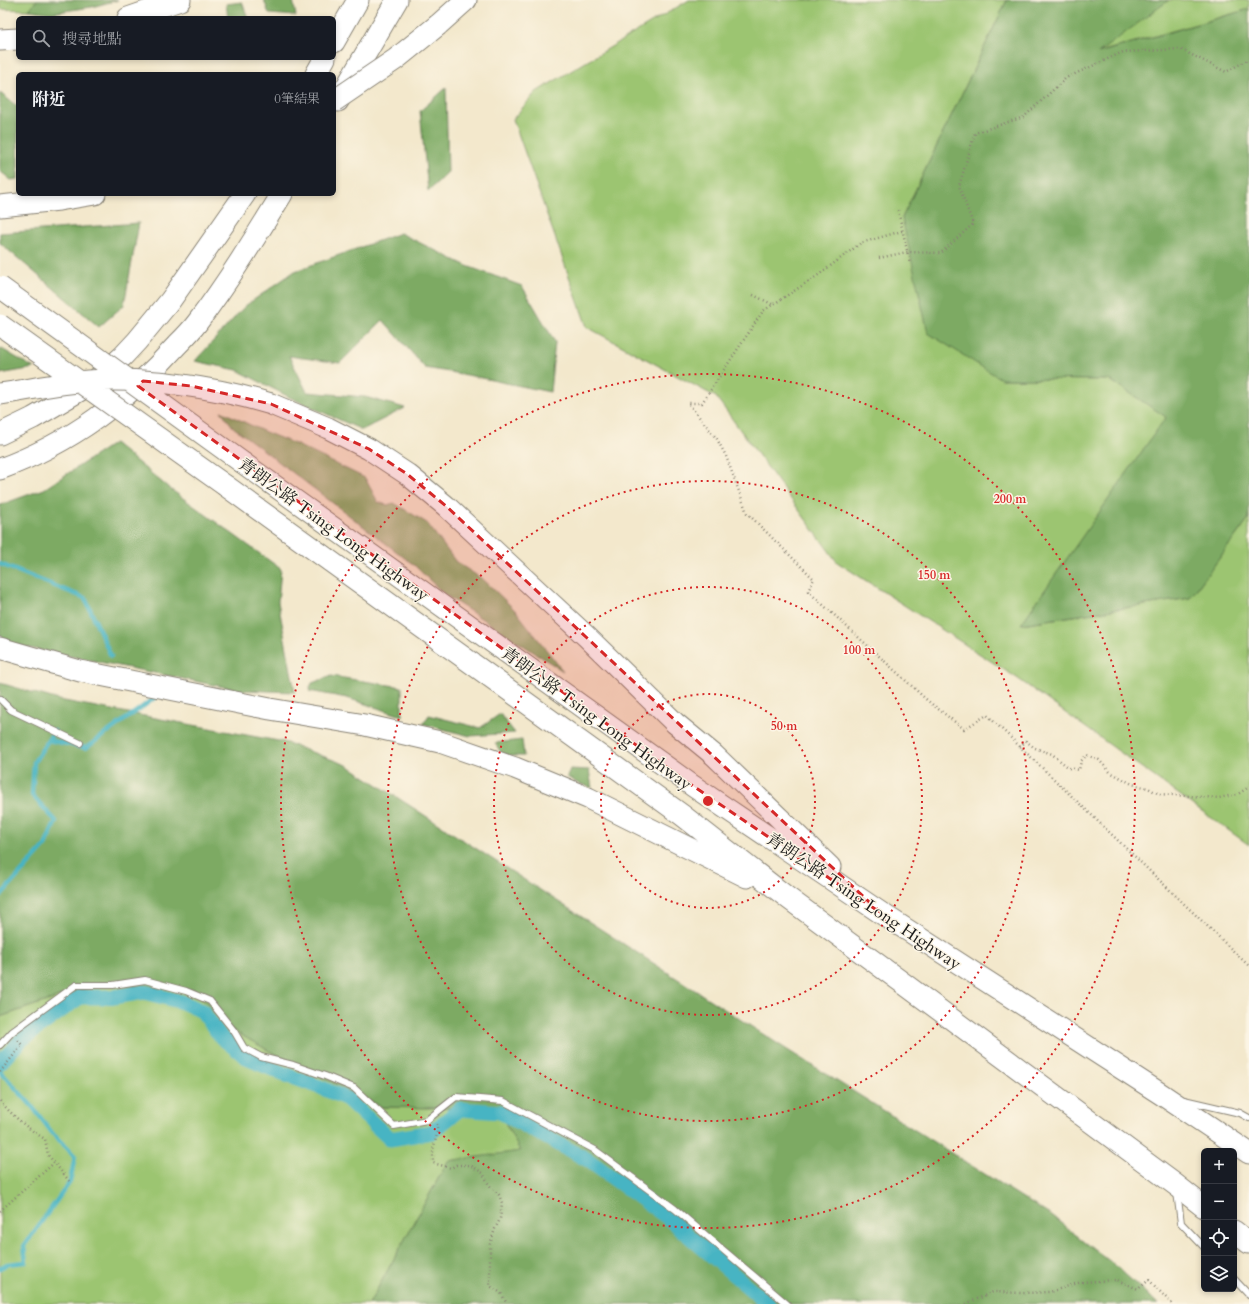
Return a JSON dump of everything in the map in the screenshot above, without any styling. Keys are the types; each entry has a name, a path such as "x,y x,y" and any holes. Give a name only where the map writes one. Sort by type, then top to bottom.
{"highway":[{"path":"134,16 180,0"},
{"path":"336,38 358,0"},
{"path":"336,105 397,0"},
{"path":"336,100 396,58 438,25 466,0"},
{"path":"0,40 16,39"},
{"path":"317,72 324,60"},
{"path":"0,206 83,196"},
{"path":"0,434 34,418 89,384 103,374 137,341 170,301 244,196"},
{"path":"0,469 38,453 72,435 115,406 157,368 196,323 241,260 281,196"},
{"name":"青朗公路 Tsing Long Highway","path":"0,287 693,786 881,913 1161,1094 1249,1153"},
{"name":"青朗公路 Tsing Long Highway","path":"0,325 682,815 788,898 1201,1205"},
{"path":"0,394 87,381 137,380 192,386 256,399 271,404 328,428 369,449 407,474 446,506 586,636 675,723 714,755 838,875 881,913"},
{"path":"0,648 80,671 270,709 365,725 440,742 515,768 588,798 788,898"}],"lane":[{"path":"0,699 11,710 80,743"},
{"path":"0,1045 12,1032 76,985 113,985 145,980 186,991 210,1001 234,1031 244,1048 261,1057 293,1065 354,1088 394,1126 427,1120 456,1097 503,1101 595,1150 675,1209 787,1304"},
{"path":"1161,1094 1240,1114 1249,1118"},
{"path":"1176,1185 1181,1223 1201,1244"},
{"path":"1237,1282 1249,1295"}],"path":[{"path":"879,258 907,252 942,253 973,224 959,186 975,133 1024,117 1066,78 1123,52 1180,49 1226,72 1249,59"},
{"path":"898,210 910,264"},
{"path":"902,231 861,242 817,276 772,304 763,312 702,403 688,403 717,439 726,456 747,512 814,580 808,591 928,701 964,729 986,715 1249,966"},
{"path":"753,295 772,304"},
{"path":"1020,747 1026,741 1035,748 1052,754 1068,768 1079,770 1081,761 1087,755 1099,760 1110,772 1132,784 1148,788 1159,794 1219,798 1238,794 1249,787"},
{"path":"0,1072 22,1045"},
{"path":"0,1101 31,1131 45,1139 48,1155 70,1182"},
{"path":"437,1134 433,1150 433,1163 451,1168 456,1165 470,1165 483,1173 489,1185 499,1195 502,1203 500,1219 490,1244 490,1286 501,1293 507,1304"},
{"path":"0,1210 54,1163"},
{"path":"966,1304 993,1292 1050,1292 1081,1282 1117,1280 1138,1289 1149,1280 1172,1304"}],"highlighted area":[{"path":"143,381 191,386 271,404 369,449 407,474 446,506 881,913 693,786 138,386"}],"green space":[{"path":"0,0 37,0 29,10 0,9"},
{"path":"37,0 118,0 92,7 51,13 29,10"},
{"path":"264,0 293,0 296,16 269,14"},
{"path":"689,0 1007,0 902,218 1001,379 1110,380 1167,417 1022,624 1190,598 1249,518 1249,845 1017,678 837,562 716,397 587,327 513,119 536,92"},
{"path":"1007,0 1169,0 1098,53 1249,9 1249,518 1190,598 1021,624 1166,417 1110,380 1001,379 928,333 902,218"},
{"path":"1169,0 1249,0 1249,9 1096,53"},
{"path":"242,2 247,16 228,16 226,4"},
{"path":"446,88 448,172 428,191 420,111"},
{"path":"0,93 16,105 16,179 11,180 0,171"},
{"path":"139,223 124,305 99,327 0,243 0,233"},
{"path":"400,233 467,266 522,286 555,342 550,392 425,368 383,320 340,363 289,356 307,392 365,397 405,408 362,430 289,397 237,370 195,361 245,306 295,271"},
{"path":"0,348 2,349 34,368 0,374"},
{"path":"221,411 295,444 365,478 378,502 387,505 394,503 427,523 456,562 484,580 516,611 563,671 445,595 414,565 233,427"},
{"path":"114,443 169,488 281,569 278,602 295,692 239,690 0,642 0,505 44,489"},
{"path":"331,676 402,687 402,716 347,698 309,691 312,683"},
{"path":"0,683 59,700 284,742 347,765 786,1049 1053,1217 1116,1266 1158,1304 369,1304 448,1161 520,1151 498,1109 382,1107 273,1053 227,1027 195,990 100,983 0,1017"},
{"path":"500,714 515,733 470,736 423,724 429,715 480,728"},
{"path":"522,740 524,756 503,756 495,743"},
{"path":"570,769 589,770 592,788 577,783 567,777"},
{"path":"100,983 195,990 227,1027 273,1053 382,1107 498,1109 521,1152 448,1161 369,1304 0,1304 0,1017"}],"waterway":[{"path":"0,564 85,598 111,656"},
{"path":"48,740 86,748 156,697"},
{"path":"0,896 45,846 56,821 32,795 34,762 54,731"},
{"path":"0,1063 20,1041 80,997 114,997 144,992 182,1002 202,1011 221,1037 249,1059 347,1099 390,1139 432,1132 460,1109 500,1112 588,1160 668,1218 768,1304"},
{"path":"0,1071 31,1105 53,1134 75,1156 70,1182 24,1246 26,1262 7,1264 0,1268"}]}
